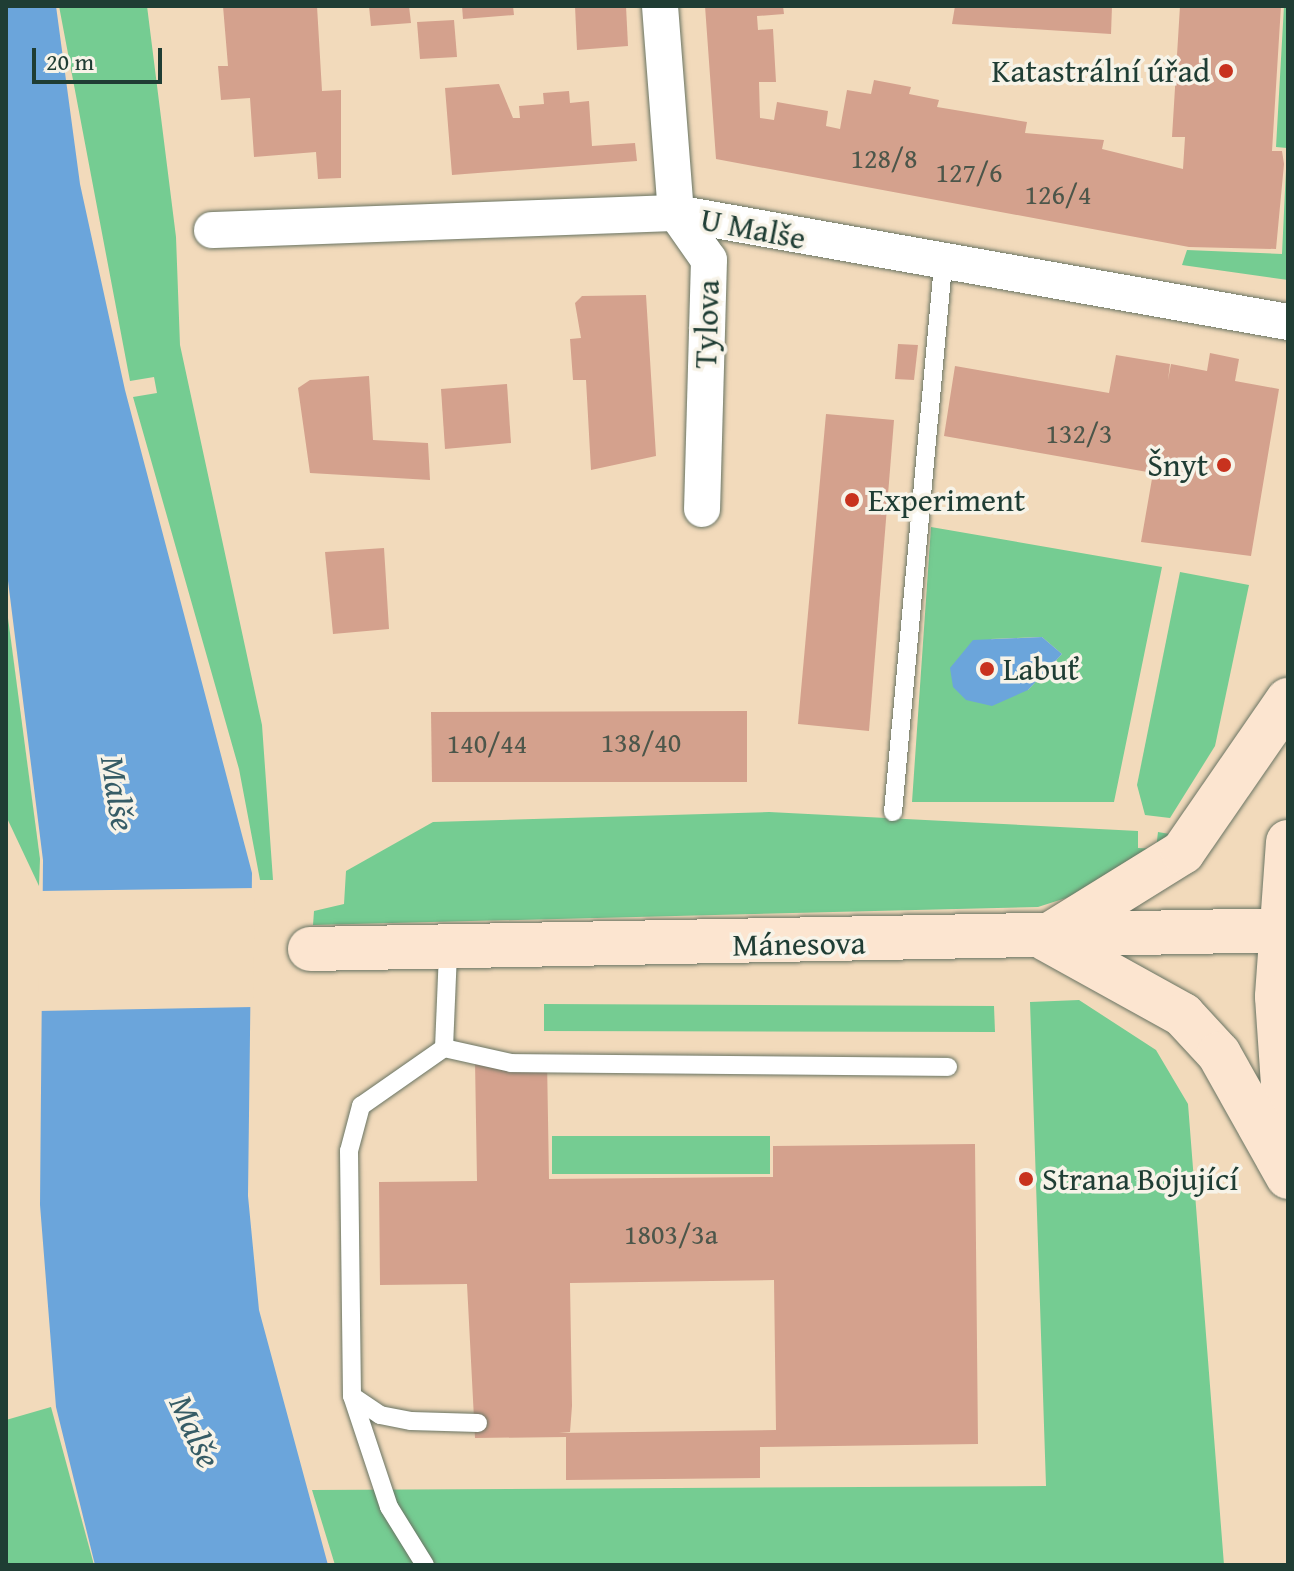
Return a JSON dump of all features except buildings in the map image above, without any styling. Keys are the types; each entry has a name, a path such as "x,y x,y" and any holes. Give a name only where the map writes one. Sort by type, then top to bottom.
{"main road":[{"path":"1288,700 1183,852 1044,938 1183,1015 1219,1054 1288,1177"},
{"path":"1288,842 1283,930 1288,1159"},
{"name":"Mánesova","path":"310,949 448,951 1283,930"}],"street":[{"path":"660,6 676,213"},
{"name":"U Malše","path":"212,230 676,213 943,266 1288,322"},
{"name":"Tylova","path":"676,213 709,260 702,509"}],"lane":[{"path":"893,812 943,266"},
{"path":"444,1048 448,951"},
{"path":"425,1565 389,1507 352,1396 347,1210 359,1114 391,1078 444,1048 511,1063 948,1067"},
{"path":"352,1396 380,1415 411,1421 478,1423"}],"green space":[{"path":"59,6 147,6 176,237 180,345 262,725 273,880 260,880 239,769 133,397 157,393 154,377 130,381"},
{"path":"1284,6 1288,6 1288,280 1182,265 1187,250 1282,254 1287,148 1276,147"},
{"path":"931,527 1162,567 1114,802 912,802","holes":["1042,637 1062,654 1028,690 991,639"]},
{"path":"1180,572 1249,585 1215,746 1170,818 1145,815 1137,785"},
{"path":"6,603 40,859 39,886 6,816"},
{"path":"769,812 1138,831 1138,848 1156,849 1158,832 1181,836 1091,890 1038,907 313,925 314,911 344,904 346,871 433,822"},
{"path":"1079,1000 1156,1050 1188,1104 1224,1565 335,1565 312,1490 1046,1486 1030,1002"},
{"path":"544,1004 994,1006 995,1032 544,1031"},
{"path":"552,1136 770,1136 770,1174 552,1174"},
{"path":"51,1407 94,1565 6,1565 6,1420"}],"water":[{"name":"Malše","path":"6,6 56,6 80,184 125,390 252,873 248,1196 259,1310 328,1565 95,1565 56,1407 40,1205 43,860 6,565"},
{"path":"1042,637 1062,654 1028,690 992,706 966,700 953,687 950,668 973,640"}],"pier":[{"path":"255,888 253,1007 38,1011 39,891"}],"place":[{"name":"Katastrální úřad","path":"1226,71"},
{"name":"Šnyt","path":"1224,465"},
{"name":"Experiment","path":"852,500"},
{"name":"Labuť","path":"987,669"},
{"name":"Strana Bojující","path":"1026,1179"}]}
